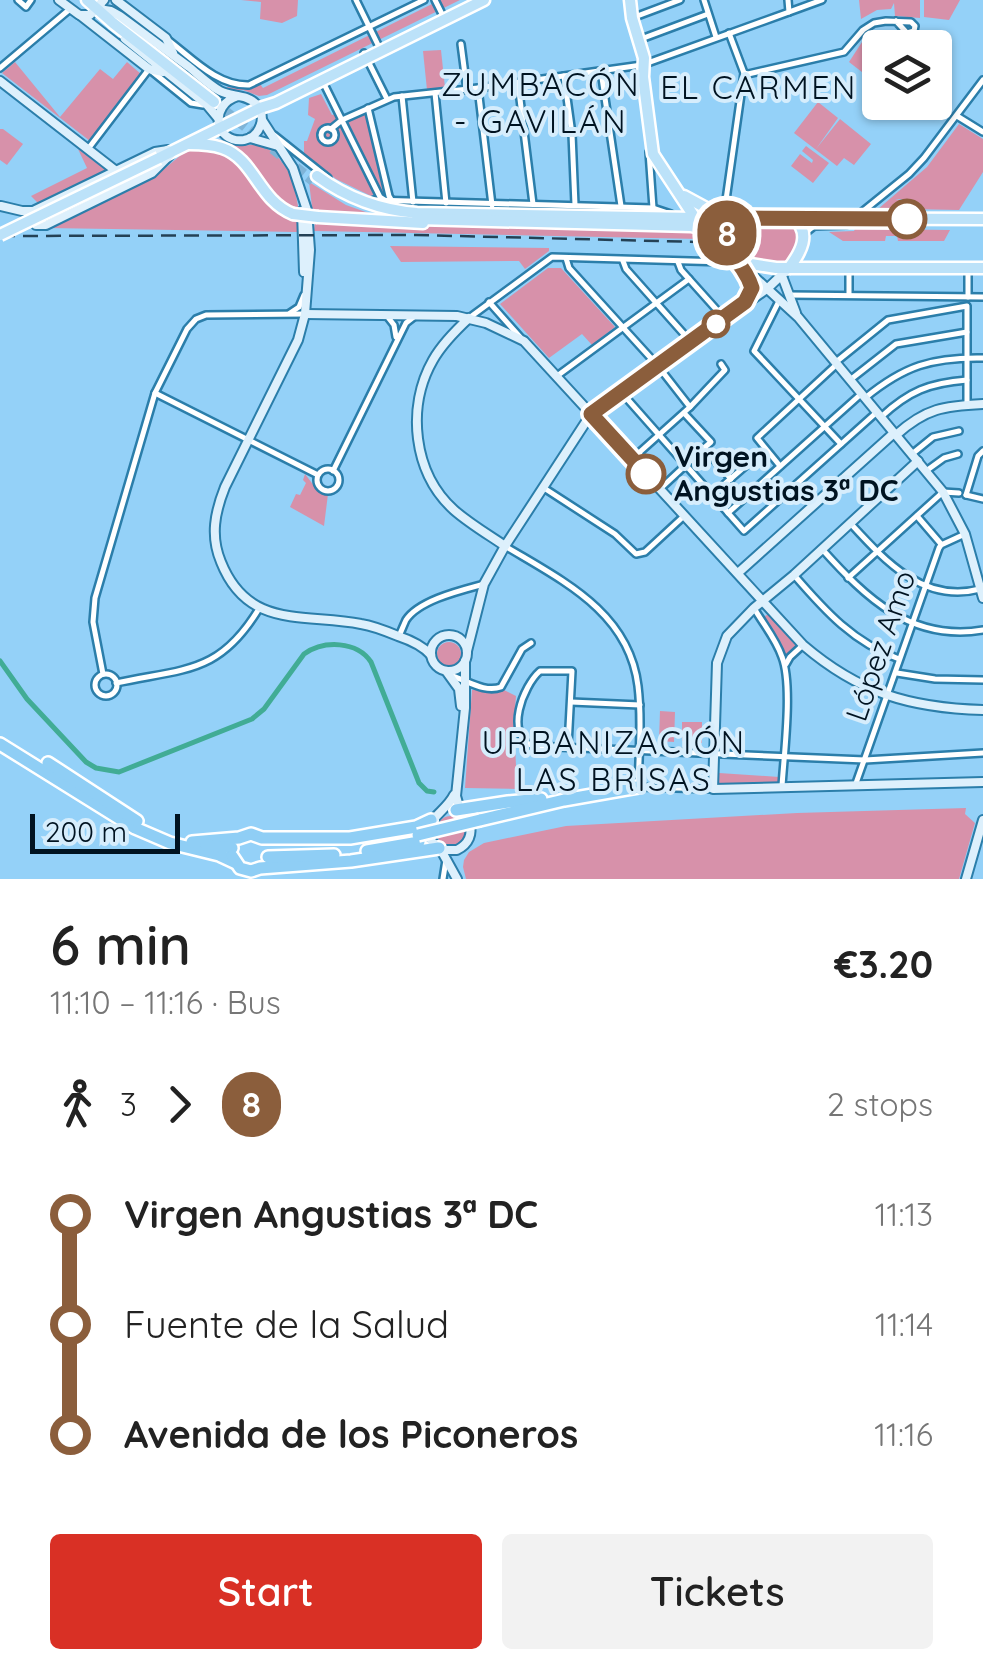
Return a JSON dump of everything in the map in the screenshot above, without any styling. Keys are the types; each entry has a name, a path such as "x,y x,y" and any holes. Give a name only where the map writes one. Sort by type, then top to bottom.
{"highway":[{"path":"0,736 170,843 236,857"},
{"path":"0,744 70,782"},
{"path":"236,857 251,834 266,848 418,838 564,800 638,787"},
{"path":"456,811 508,802 564,800"},
{"path":"119,814 236,857 251,871 442,852"},
{"path":"266,848 416,827 431,820"},
{"path":"260,868 266,848"}],"main road":[{"path":"88,0 213,102"},
{"path":"622,0 642,66 650,144 656,161 695,218 732,255 786,272 850,267 983,268"},
{"path":"630,0 644,58 642,66"},
{"path":"0,235 179,148 219,123 263,119 276,104 442,14 478,1"},
{"path":"379,48 478,1"},
{"path":"263,119 273,98 366,56"},
{"path":"179,148 208,144 230,152 246,164 268,197 294,214 404,222 691,226 706,230"},
{"path":"444,221 377,213 340,198 315,178 351,197 386,209 417,212 983,219"},
{"path":"679,193 724,218"},
{"path":"732,255 728,229 738,218"},
{"path":"786,272 802,249 802,225 794,219"}],"street":[{"path":"18,0 26,7 31,0"},
{"path":"58,0 192,103 213,102"},
{"path":"116,0 220,80 237,85 260,81 424,0"},
{"path":"356,0 379,48"},
{"path":"436,0 442,14"},
{"path":"632,18 680,0"},
{"path":"704,0 716,37"},
{"path":"788,0 790,12"},
{"path":"331,129 342,120 402,96 642,66 822,0"},
{"path":"0,68 76,13 90,15 100,6"},
{"path":"100,6 120,16 220,90 250,99 263,119 293,168 302,192 306,294 302,331"},
{"path":"100,6 110,26 213,102 219,123 230,137 278,146"},
{"path":"638,40 708,14"},
{"path":"744,73 844,52 869,26 896,22"},
{"path":"724,218 744,73 729,33"},
{"path":"166,38 179,60"},
{"path":"462,44 467,90"},
{"path":"366,56 387,100"},
{"path":"149,69 168,72"},
{"path":"88,149 149,69"},
{"path":"601,71 620,206"},
{"path":"564,76 572,134 575,205"},
{"path":"322,80 380,197 389,202"},
{"path":"804,234 812,226 844,226 918,166 983,80"},
{"path":"0,81 116,171"},
{"path":"518,83 533,204"},
{"path":"478,88 492,204"},
{"path":"435,94 446,203"},
{"path":"219,123 219,112 226,101 238,96"},
{"path":"402,96 413,202"},
{"path":"368,108 388,196 398,202"},
{"path":"957,116 983,132"},
{"path":"250,138 263,119"},
{"path":"263,119 336,184 364,197 389,202 653,208 679,217"},
{"path":"650,144 653,208"},
{"path":"1,206 33,210 155,152 179,148"},
{"path":"36,225 46,225 152,173 179,148"},
{"path":"492,204 512,214"},
{"path":"871,204 869,212 873,218"},
{"path":"1,206 26,218"},
{"path":"732,255 725,262 546,260 489,302 445,342 426,373 417,407 420,448 431,480 454,510 571,586 607,616 628,648 636,674 640,704 638,787 782,789 982,783"},
{"path":"732,255 768,288 784,297 943,492 965,534 982,592 953,592 926,586 898,572 850,522"},
{"path":"732,255 752,288 745,302"},
{"path":"566,258 569,268 658,366 710,442 660,489"},
{"path":"623,261 691,342"},
{"path":"678,262 724,318"},
{"path":"849,295 850,267"},
{"path":"967,404 968,268"},
{"path":"448,673 456,670 466,656 484,584 591,414 786,272"},
{"path":"786,272 784,297 754,351 841,444"},
{"path":"557,376 689,279"},
{"path":"306,294 312,308 324,314"},
{"path":"284,314 299,307 306,294"},
{"path":"784,297 983,296"},
{"path":"489,302 802,645 837,672 887,697 940,708 983,710"},
{"path":"780,466 757,438 885,321 968,306"},
{"path":"324,314 302,331 217,507 214,536 231,582 260,608 285,616 362,624 414,642 431,654 436,666 494,690 501,687 522,649 531,642"},
{"path":"386,314 396,328 394,345"},
{"path":"103,674 93,610 154,393 185,332 196,319 212,315 419,314 468,318 524,341"},
{"path":"333,471 406,323 419,314"},
{"path":"850,380 896,344 967,332"},
{"path":"728,513 824,426 889,379 930,362 983,358"},
{"path":"632,459 725,370 722,364"},
{"path":"622,393 744,530 879,414 923,388 967,380"},
{"path":"154,393 318,476"},
{"path":"738,573 895,434 926,412 983,404"},
{"path":"713,789 716,674 726,636 822,550 933,438 959,430"},
{"path":"704,448 731,479"},
{"path":"712,496 764,449"},
{"path":"949,502 962,494 983,451"},
{"path":"926,471 944,458 958,454"},
{"path":"326,470 333,471 338,484 330,490 320,488 318,476 326,470"},
{"path":"543,488 615,534 636,554 644,552 684,516"},
{"path":"848,578 943,492 983,498"},
{"path":"916,516 941,544"},
{"name":"López Amo","path":"855,786 941,544 965,534"},
{"path":"822,550 878,606 933,629 983,630"},
{"path":"794,575 850,634 900,660"},
{"path":"399,636 406,619 419,609 444,596 484,584"},
{"path":"116,683 212,660 234,644 260,608"},
{"path":"754,608 786,667 782,789"},
{"path":"414,642 454,636 473,625"},
{"path":"454,636 464,643 466,656 456,811 469,822 471,831 455,864 457,879"},
{"path":"431,654 436,641"},
{"path":"786,667 790,656 802,645"},
{"path":"568,746 572,671 536,673 522,700 519,724 521,736 528,744 568,746 714,752 865,760 983,753"},
{"path":"448,673 459,688 463,725"},
{"path":"896,673 983,680"},
{"path":"103,674 113,676 116,683 113,693 106,696 95,688 95,681 103,674"},
{"path":"571,702 640,704"},
{"path":"456,811 431,820 429,834 457,879"},
{"path":"968,879 983,820"},
{"path":"968,879 983,834"},
{"path":"442,852 461,848"},
{"path":"442,852 443,879"}],"shaded area":[{"path":"241,0 298,0 297,16 282,23 260,19 261,2"},
{"path":"440,0 460,0 267,95 226,90 260,84 263,88"},
{"path":"859,0 920,0 920,18 895,16 894,3 891,9 877,10 861,19"},
{"path":"924,0 960,0 949,20 924,17"},
{"path":"862,42 862,72 849,62"},
{"path":"441,50 445,88 427,90 423,51"},
{"path":"15,62 60,117 100,69 113,79 127,62 141,74 90,141 2,73"},
{"path":"321,94 332,115 336,114 374,194 371,196 336,179 304,154 304,141 315,119 308,115 309,98"},
{"path":"818,102 838,118 816,149 840,119 871,144 854,165 844,158 837,166 794,133"},
{"path":"366,112 386,193 385,196 346,122"},
{"path":"959,124 983,139 983,172 959,210 908,209 907,199 895,199 906,201 906,208 878,209 927,167"},
{"path":"0,129 23,144 7,165 0,160"},
{"path":"217,139 241,146 258,144 275,153 294,185 297,232 47,228 163,170 182,154"},
{"path":"806,146 829,163 813,183 791,166 800,154 812,163 802,151"},
{"path":"78,149 107,171 40,205 31,196 87,168"},
{"path":"309,182 346,205 377,216 313,215"},
{"path":"315,221 693,230 693,236 699,239 314,231"},
{"path":"793,223 800,240 791,259 767,263 743,256 731,245 733,225"},
{"path":"950,230 944,241 898,241 897,236 886,236 885,241 843,241 829,232"},
{"path":"390,246 549,251 525,269 519,261 401,262"},
{"path":"548,268 561,268 615,327 592,345 582,334 549,358 500,304"},
{"path":"305,474 318,491 328,494 324,526 290,507 306,483"},
{"path":"770,613 795,640 797,646 788,655 762,618"},
{"path":"449,642 458,645 458,663 449,666 440,663 437,654 440,645"},
{"path":"472,690 504,690 516,696 517,789 465,788"},
{"path":"660,711 675,712 674,742 659,741"},
{"path":"682,722 702,722 702,743 682,741"},
{"path":"719,773 779,777 779,787 719,785"},
{"path":"966,808 965,814 975,823 959,879 466,879 463,867 469,852 484,843 566,826"},
{"path":"451,816 462,820 466,831 462,842 451,846 440,842 436,831 440,820"}],"waterway":[{"path":"0,661 27,699 86,762 119,772 252,719 264,709 304,654 321,646 349,647 371,662 419,783 434,792"}],"tunnel":[{"path":"214,102 313,181"}],"railway":[{"path":"0,236 416,235 698,242"}],"bus line":[{"name":"8","path":"646,474 591,414 745,302 752,288 750,280 726,249 733,222 738,218 907,219"}],"place":[{"name":"Virgen Angustias 3ª DC","path":"646,474"}],"district":[{"name":"EL CARMEN","path":"759,88"},
{"name":"ZUMBACÓN - GAVILÁN","path":"541,104"},
{"name":"URBANIZACIÓN LAS BRISAS","path":"614,762"}]}
